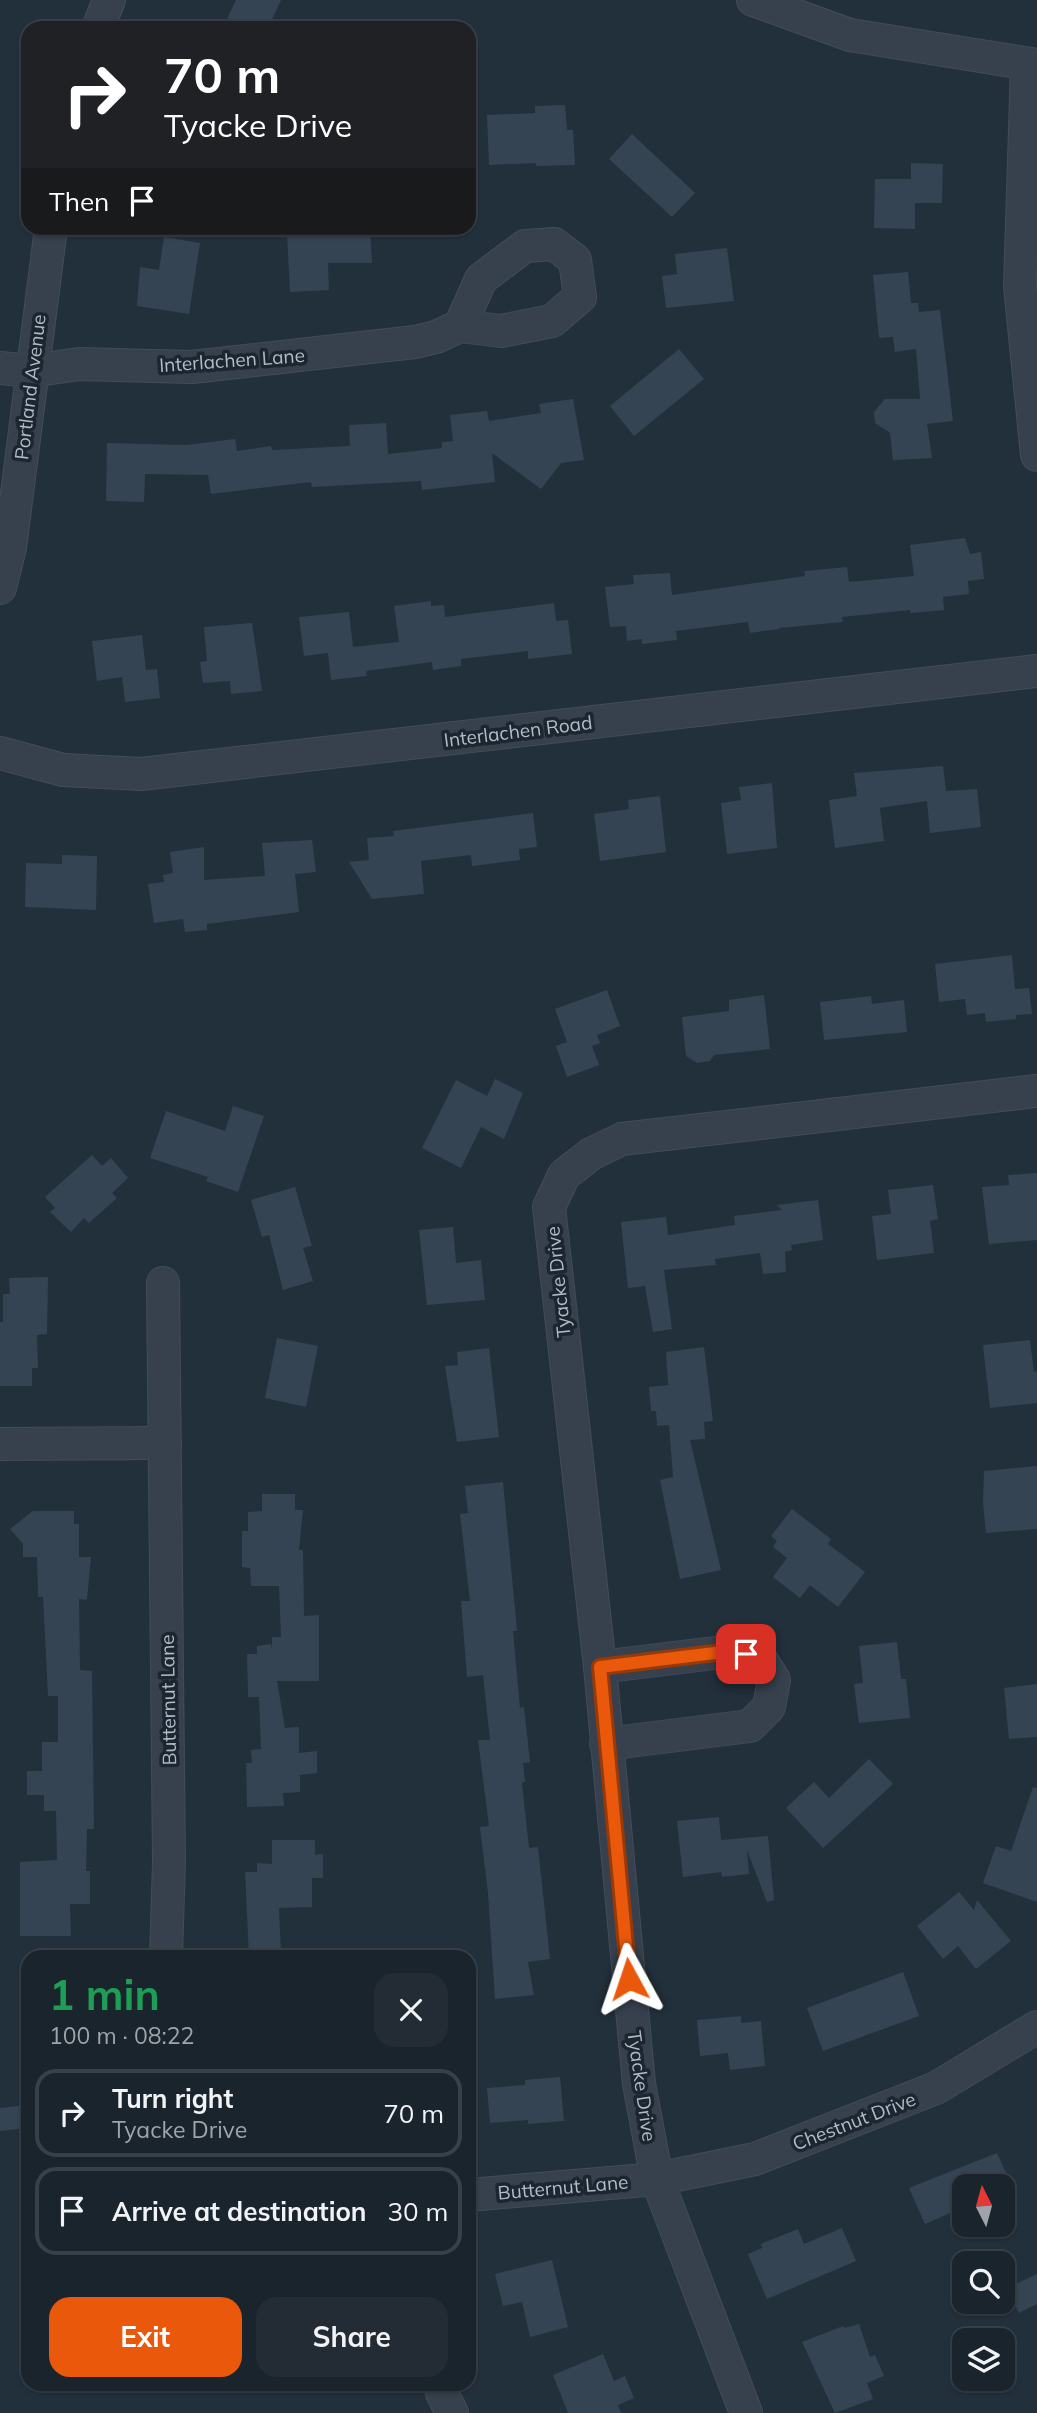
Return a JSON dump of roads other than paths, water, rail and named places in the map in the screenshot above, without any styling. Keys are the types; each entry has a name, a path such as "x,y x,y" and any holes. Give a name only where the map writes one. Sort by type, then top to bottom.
{"street":[{"path":"101,21 109,0"},
{"path":"753,0 850,35 1032,66 1020,286 1037,455"},
{"name":"Portland Avenue","path":"0,588 10,548 50,235"},
{"name":"Interlachen Lane","path":"0,369 32,371 79,364 192,367 415,342 460,326"},
{"name":"Interlachen Road","path":"0,753 63,770 141,774 1037,671"},
{"name":"Tyacke Drive","path":"746,2413 657,2179 639,2084 600,1667 549,1207 564,1175 591,1154 622,1139 1037,1091"},
{"name":"Butternut Lane","path":"163,1283 169,1862 166,1950"},
{"path":"0,1444 165,1443"},
{"path":"600,1667 731,1651 760,1658 774,1680 769,1707 750,1726 606,1744"},
{"name":"Chestnut Drive","path":"657,2179 755,2159 936,2088 1037,2027"},
{"name":"Butternut Lane","path":"476,2194 657,2179"},
{"path":"442,2391 452,2413"}]}
